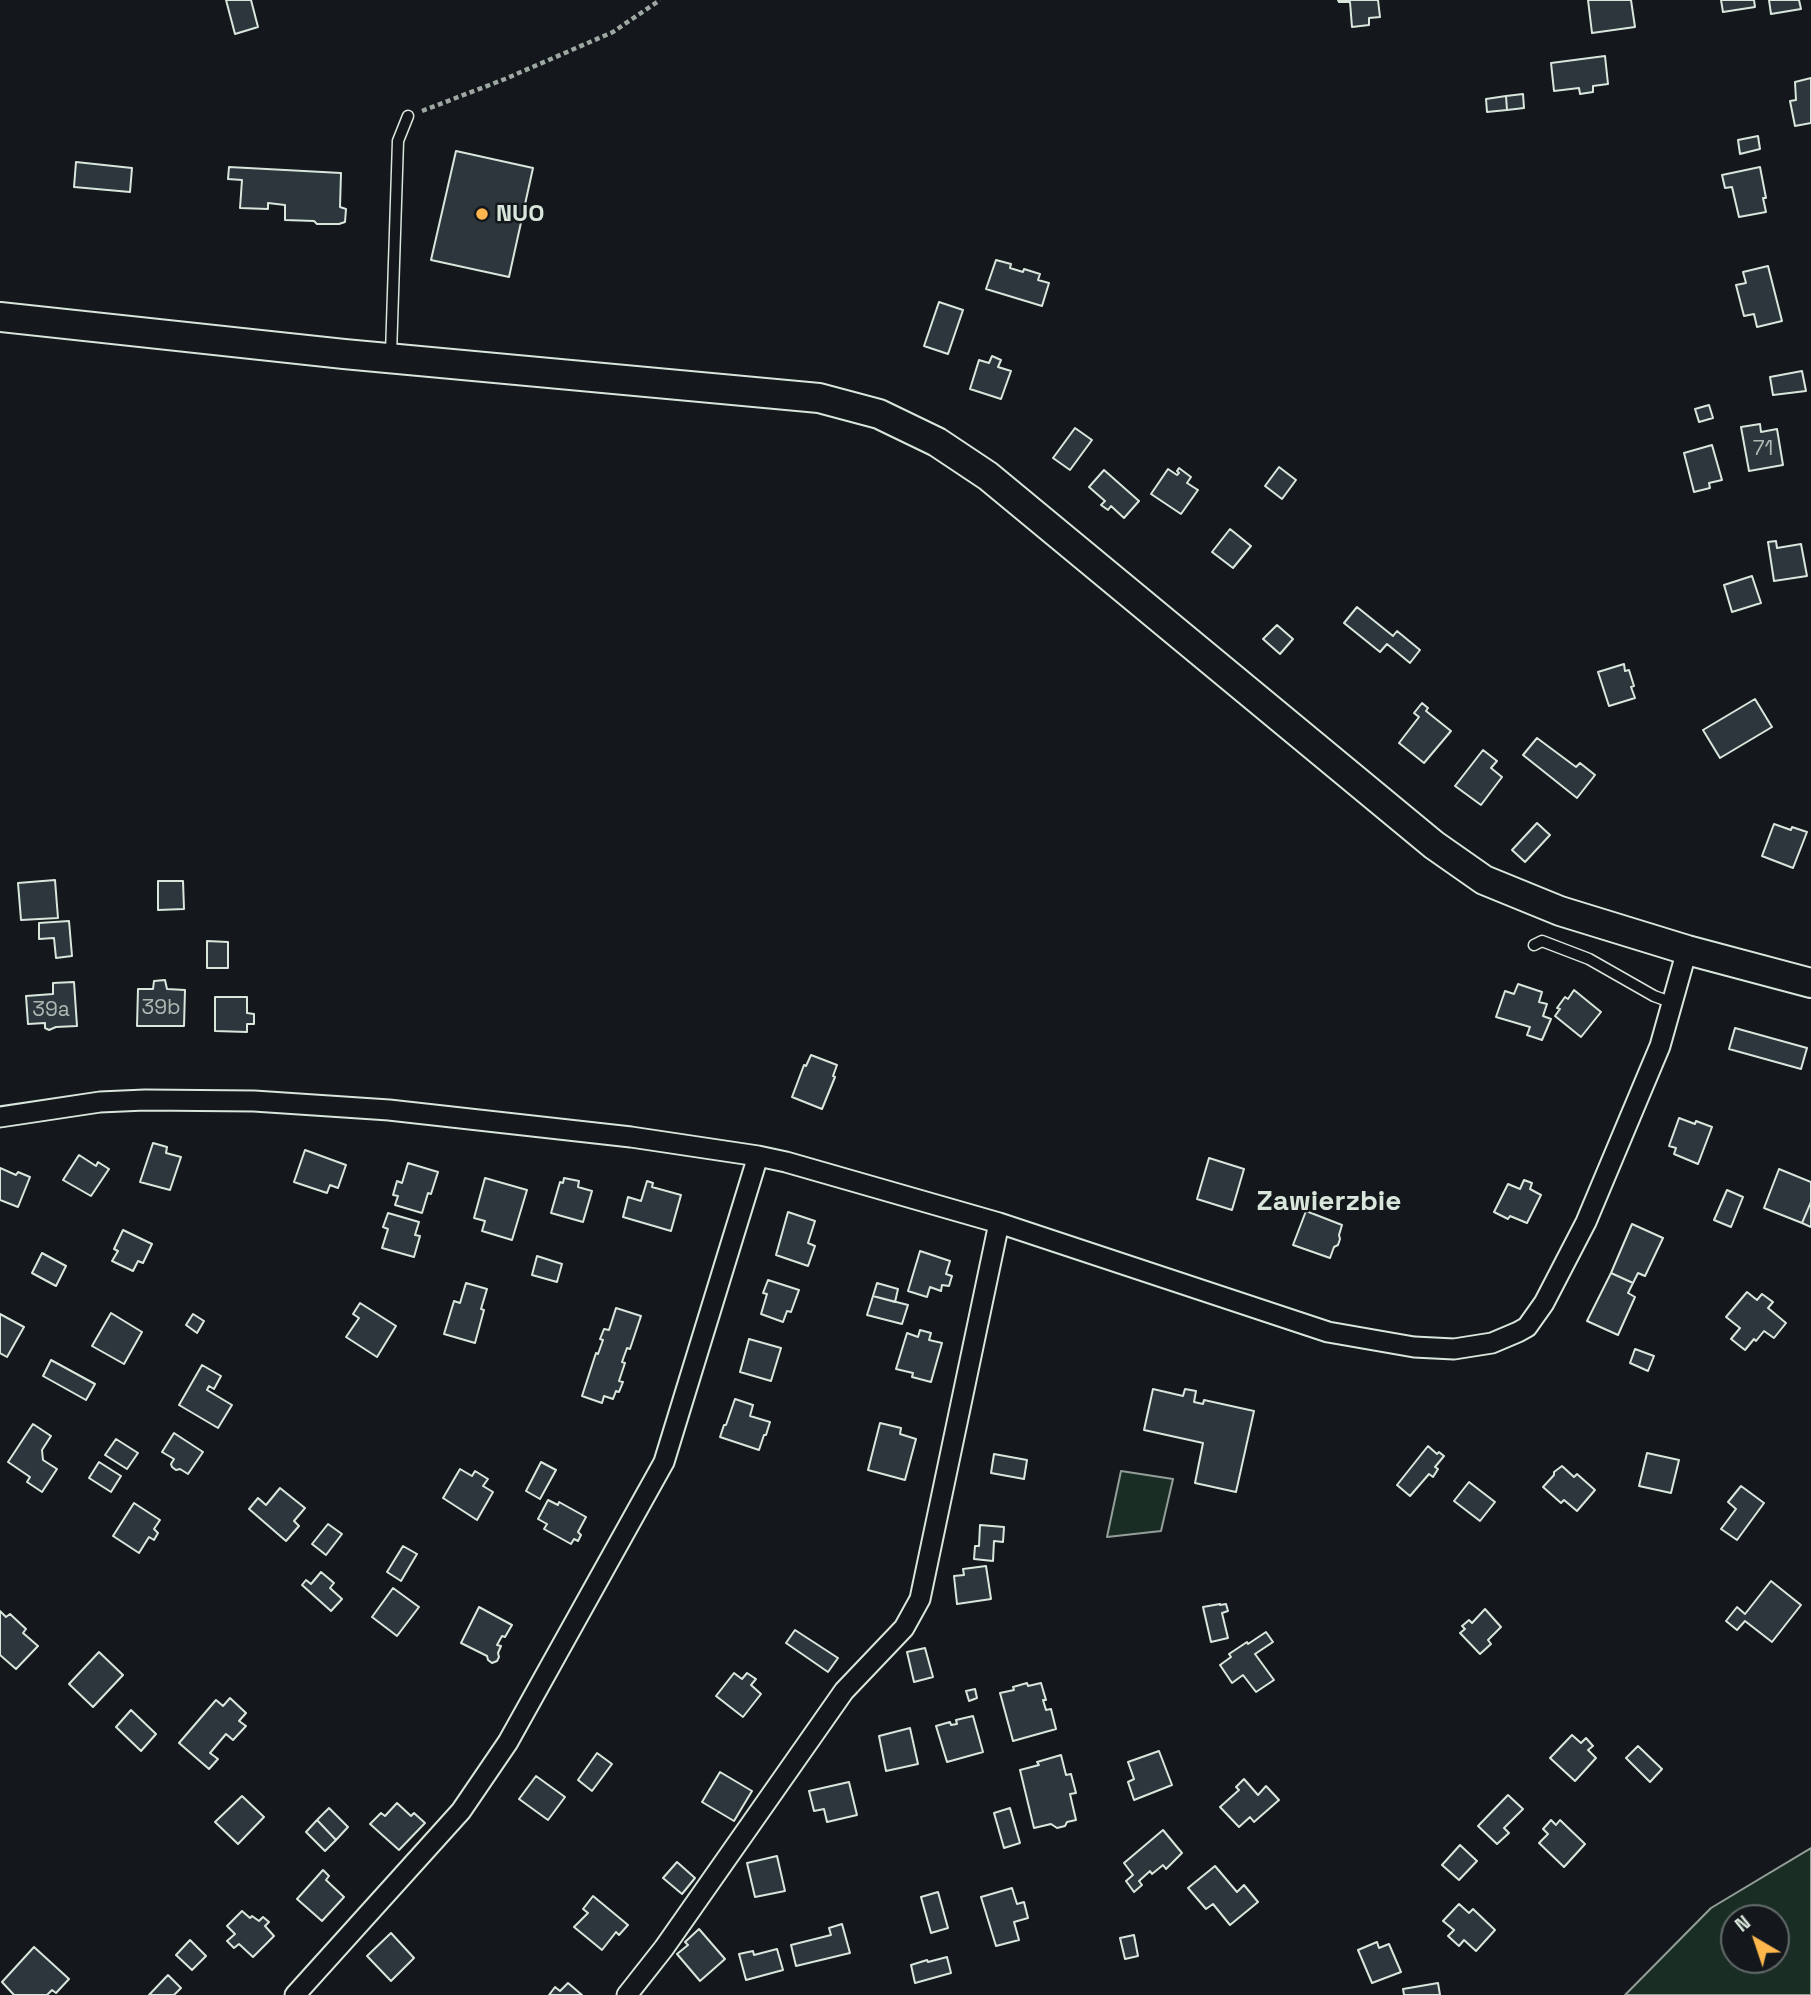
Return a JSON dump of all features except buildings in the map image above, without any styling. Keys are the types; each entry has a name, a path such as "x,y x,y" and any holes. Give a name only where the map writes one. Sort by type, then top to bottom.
{"street":[{"path":"0,317 391,358 819,398 879,414 937,442 988,475 1434,845 1484,880 1560,911 1687,950 1811,983"},
{"path":"0,1117 111,1102 254,1101 389,1110 631,1138 758,1156 999,1223 1328,1332 1413,1348 1454,1349 1492,1343 1508,1337 1527,1327 1544,1303 1586,1222 1660,1046 1687,950"},
{"path":"295,1995 461,1811 508,1742 664,1462 758,1156"},
{"path":"627,1995 664,1948 844,1691 904,1628 920,1599 999,1223"}],"lane":[{"path":"391,358 398,141 408,116"},
{"path":"1534,945 1542,941 1589,959 1654,996 1673,1003"}],"path":[{"path":"408,116 505,79 613,32 660,0"}],"green space":[{"path":"1121,1471 1173,1479 1161,1531 1107,1537"},
{"path":"1811,1848 1811,1995 1625,1995 1711,1908"}],"place":[{"name":"NUO","path":"482,214"}],"district":[{"name":"Zawierzbie","path":"1329,1202"}]}
